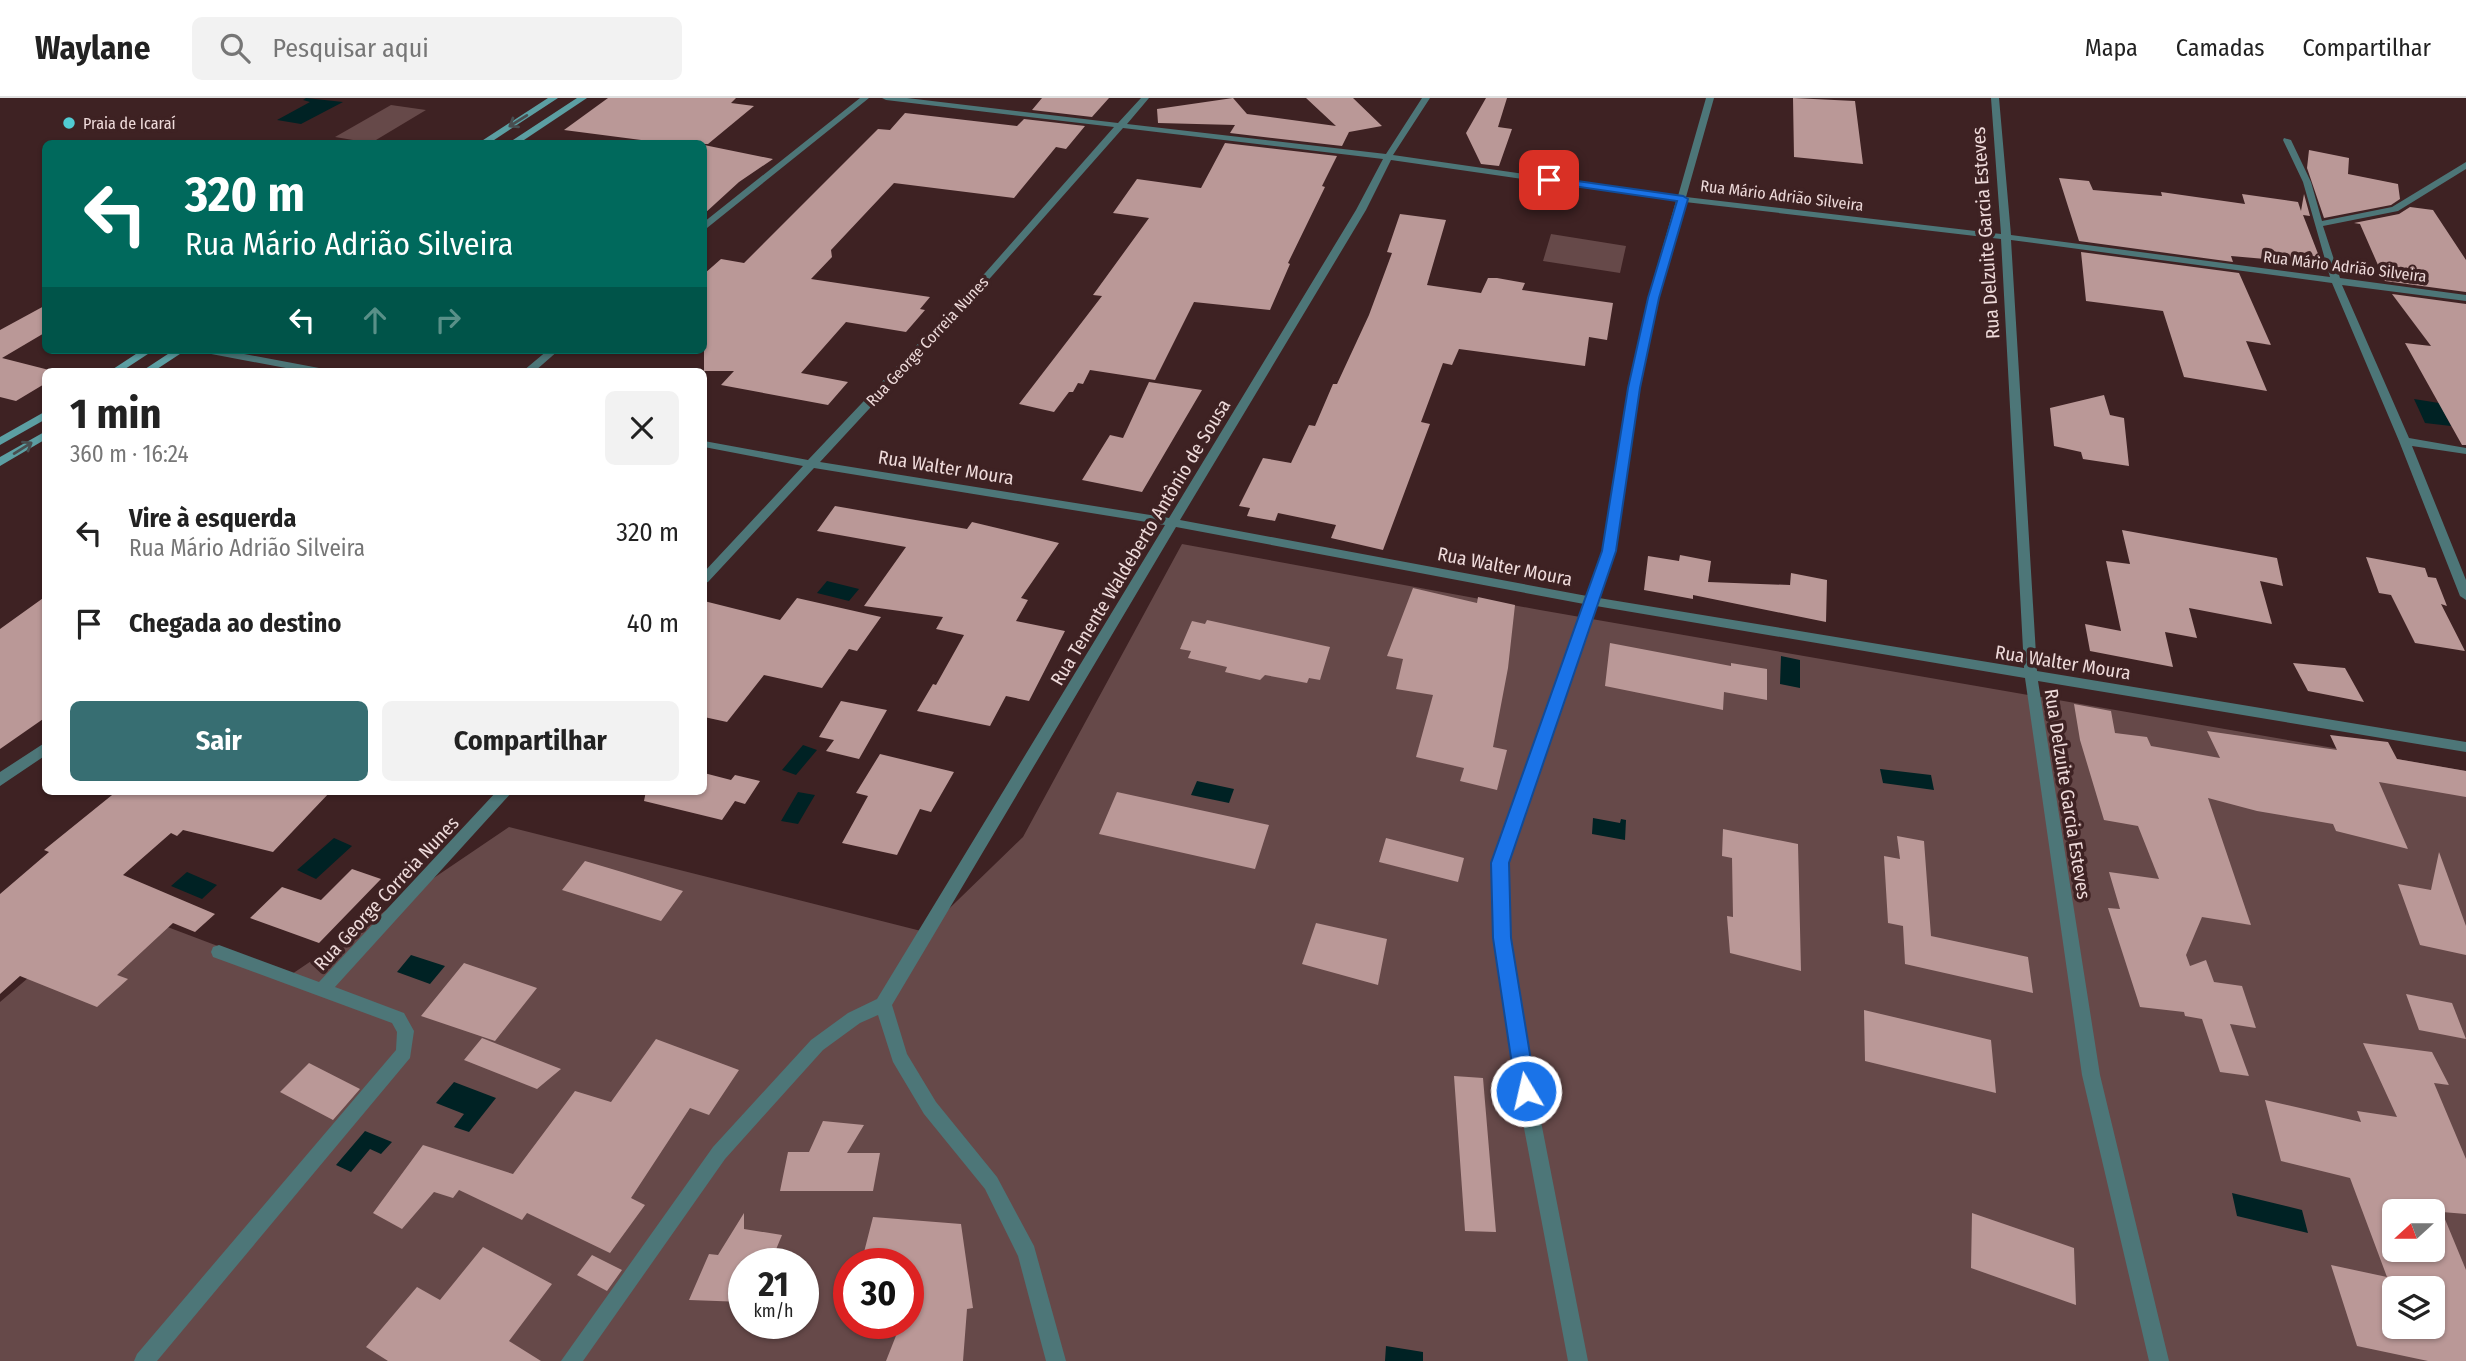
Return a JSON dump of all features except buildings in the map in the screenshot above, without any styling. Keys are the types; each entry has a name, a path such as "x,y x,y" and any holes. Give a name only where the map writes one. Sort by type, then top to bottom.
{"main road":[{"path":"487,140 554,98"},
{"path":"517,140 583,98"},
{"path":"120,368 143,354"},
{"path":"152,368 175,354"},
{"path":"0,442 42,416"},
{"path":"0,462 42,436"}],"street":[{"path":"707,224 865,98"},
{"name":"Rua Mário Adrião Silveira","path":"886,98 1388,157 1683,199 2006,237 2466,298"},
{"name":"Rua George Correia Nunes","path":"707,576 989,274 1145,98"},
{"name":"Rua Tenente Waldeberto Antônio de Sousa","path":"883,1004 1174,523 1361,210 1388,157 1426,98"},
{"path":"1578,1361 1526,1091 1512,1002 1502,938 1500,863 1609,551 1634,388 1653,298 1710,98"},
{"name":"Rua Delzuite Garcia Esteves","path":"1994,98 2006,237 2031,676 2091,1075 2159,1361"},
{"path":"2287,139 2307,182 2336,281 2405,441 2466,596"},
{"path":"2318,224 2395,209 2409,203 2466,165"},
{"path":"228,354 303,368"},
{"path":"532,368 549,354"},
{"path":"2405,441 2466,451"},
{"name":"Rua Walter Moura","path":"707,445 810,464 1174,523 1590,601 2466,747"},
{"path":"0,780 42,750"},
{"name":"Rua George Correia Nunes","path":"322,990 502,795"},
{"path":"144,1361 404,1053 406,1031 398,1018 219,952"},
{"path":"571,1361 719,1153 817,1045 854,1018 883,1004 899,1057 930,1108 991,1183 1027,1253 1056,1361"}],"shaded area":[{"path":"391,105 426,110 376,140 335,137"},
{"path":"1551,234 1626,246 1620,273 1543,261"},
{"path":"1182,544 1540,610 2466,771 2466,1361 0,1361 0,1002 112,906 292,974 509,827 925,932 1023,837"}],"water":[{"path":"306,98 343,102 301,124 277,120 310,102 303,100"},
{"path":"2414,399 2439,403 2451,426 2425,423"},
{"path":"827,581 859,589 849,601 817,593"},
{"path":"1781,656 1800,660 1800,688 1780,684"},
{"path":"803,745 817,750 796,775 782,770"},
{"path":"1880,769 1931,775 1934,790 1883,783"},
{"path":"1197,781 1234,789 1229,803 1191,795"},
{"path":"798,792 815,795 798,824 781,821"},
{"path":"1593,818 1620,823 1621,819 1626,820 1625,840 1592,834"},
{"path":"334,838 352,846 316,879 297,870"},
{"path":"187,872 217,885 202,899 171,886"},
{"path":"411,955 445,966 430,984 397,972"},
{"path":"454,1082 496,1098 469,1132 454,1127 464,1114 436,1103"},
{"path":"365,1131 392,1142 381,1154 370,1149 351,1172 336,1165"},
{"path":"2232,1193 2302,1210 2308,1233 2237,1216"},
{"path":"1386,1346 1423,1352 1423,1361 1385,1361"}],"place":[{"name":"Praia de Icaraí","path":"69,123"}],"route":[{"path":"1526,1091 1502,938 1500,863 1609,551 1634,388 1653,298 1683,199 1549,180"}]}
